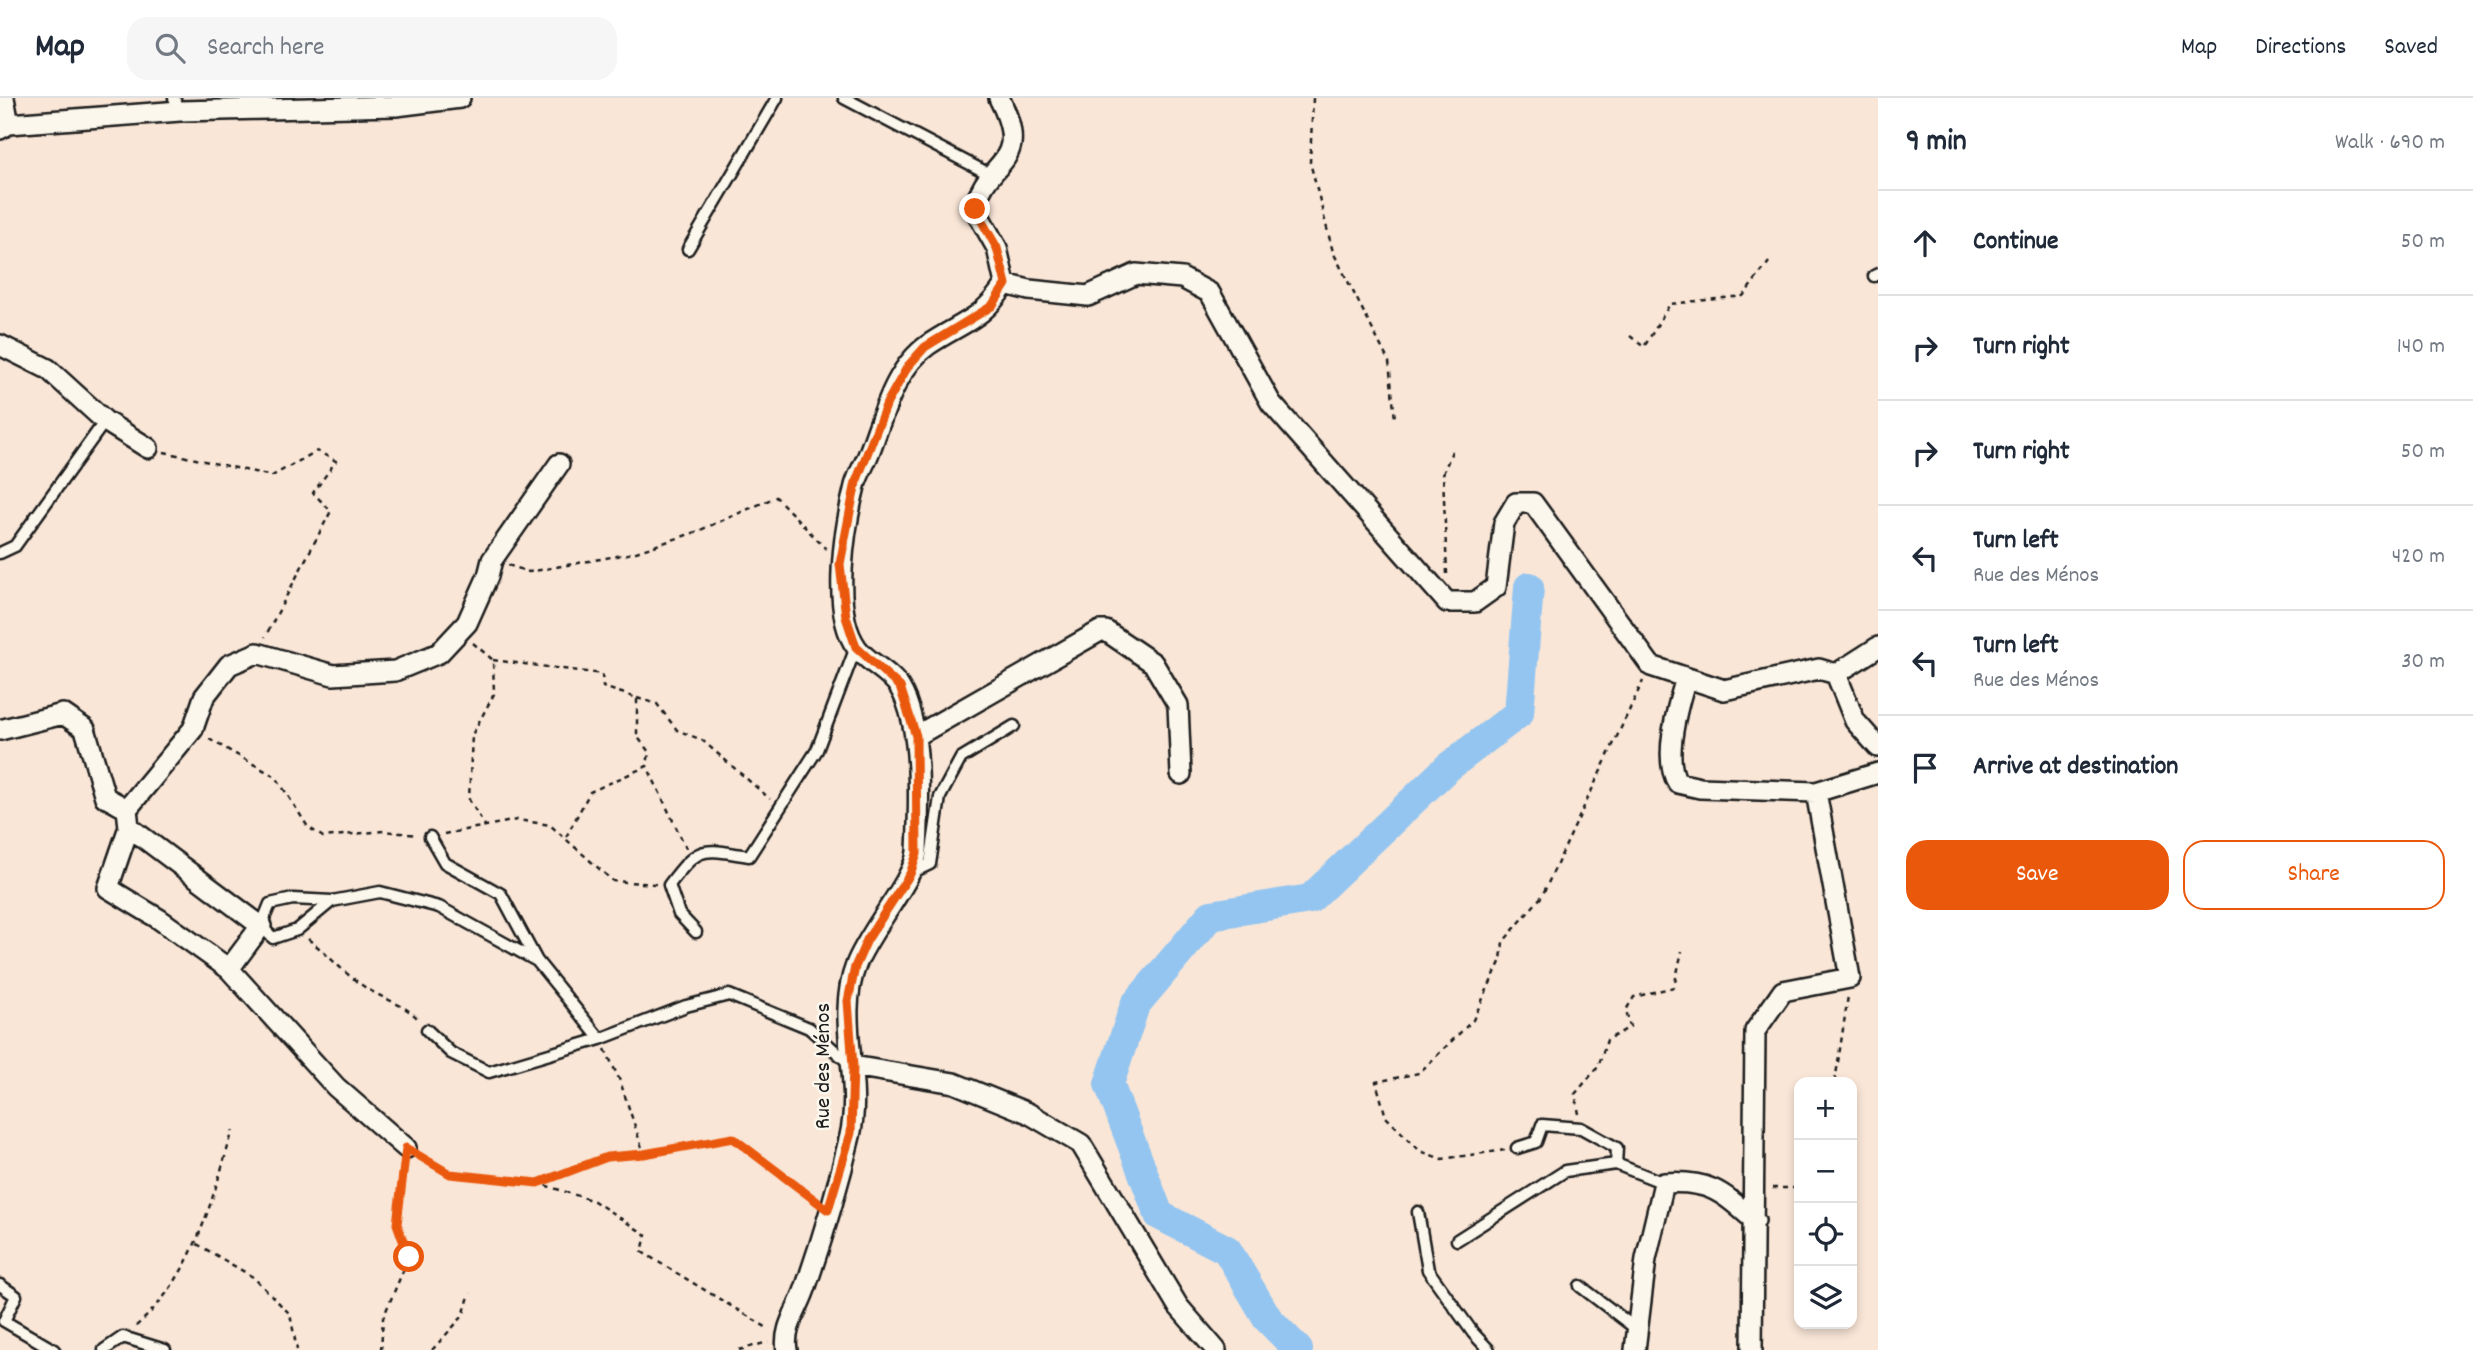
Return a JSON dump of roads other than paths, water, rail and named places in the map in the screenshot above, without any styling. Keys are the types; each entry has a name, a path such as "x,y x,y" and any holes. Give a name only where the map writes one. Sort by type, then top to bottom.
{"street":[{"path":"4,98 4,126 177,104 396,106 460,98"},
{"path":"856,647 846,617 840,564 856,482 887,403 908,366 925,347 992,306 1006,284 997,248 975,209 978,194 1005,163 1012,142 1013,127 999,98"},
{"path":"1006,284 1029,290 1088,296 1136,274 1181,278 1210,293 1271,403 1447,602 1475,602 1496,587 1504,523 1516,503 1533,503 1651,666 1724,690 1819,669 1836,674 1878,648"},
{"path":"0,345 48,369 105,421 148,449"},
{"path":"406,1148 336,1087 229,969 159,919 108,888 128,818 193,729 204,697 229,665 257,653 334,675 395,671 439,653 467,623 488,576 492,560 559,464"},
{"path":"916,736 1100,631 1105,631 1153,663 1178,705 1181,774"},
{"name":"Rue des Ménos","path":"785,1344 804,1292 851,1133 853,1066 848,1001 855,967 867,940 910,874 917,854 916,736 900,687 856,647"},
{"path":"1836,674 1855,721 1878,747"},
{"path":"1686,678 1670,753 1670,767 1678,783 1700,788 1816,792 1878,773"},
{"path":"0,730 63,714 85,729 104,797 261,926 229,969"},
{"path":"1752,1350 1755,1031 1783,991 1850,978 1816,792"},
{"path":"853,1066 954,1083 1028,1113 1081,1144 1178,1306 1216,1350"},
{"path":"1637,1340 1646,1259 1664,1182 1692,1181 1720,1190 1755,1221"}],"lane":[{"path":"688,248 777,98"},
{"path":"844,98 993,177"},
{"path":"0,553 15,546 105,421"},
{"path":"696,932 679,914 669,884 690,857 706,850 750,856 817,750 856,647"},
{"path":"910,874 930,864 940,797 961,758 1014,726"},
{"path":"430,837 445,863 501,894 537,961 600,1039"},
{"path":"332,901 298,930 273,939 261,926 270,904 293,899 332,901 380,892 439,907 537,961"},
{"path":"427,1030 451,1054 489,1072 600,1039 686,1006 729,995 809,1028 853,1066"},
{"path":"1517,1149 1536,1142 1542,1125 1581,1128 1617,1148 1616,1164"},
{"path":"1457,1240 1565,1171 1616,1164 1664,1182"},
{"path":"1418,1212 1428,1270 1473,1333 1489,1350"},
{"path":"0,1285 16,1296 4,1321 54,1350"},
{"path":"1580,1286 1637,1340"},
{"path":"104,1350 123,1337 165,1350"}],"waterway":[{"path":"1298,1350 1268,1319 1227,1250 1159,1215 1109,1084 1135,1005 1211,915 1310,899 1447,768 1519,713 1529,587"}]}
